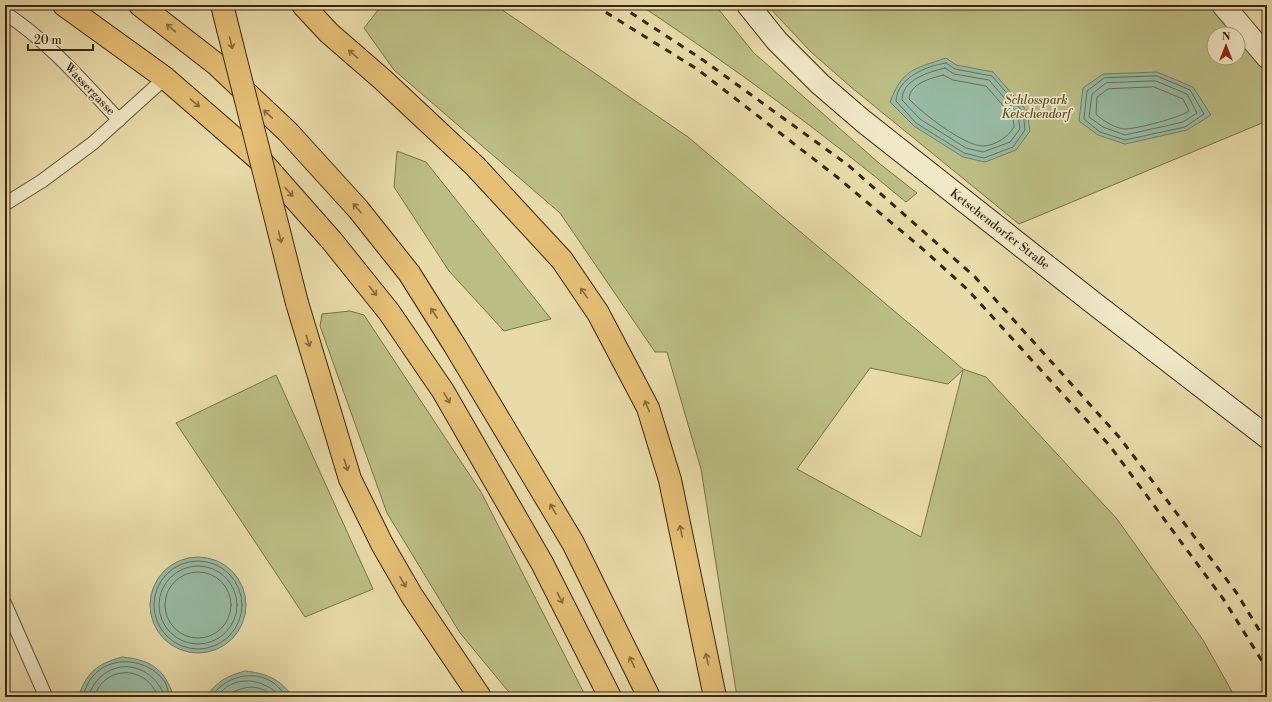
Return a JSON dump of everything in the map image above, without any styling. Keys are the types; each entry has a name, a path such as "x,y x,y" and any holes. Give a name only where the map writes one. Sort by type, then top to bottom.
{"highway":[{"path":"64,5 165,78 264,164 332,241 389,312 447,398 542,563 610,697"},
{"path":"140,5 216,64 288,132 358,209 409,273 455,346 573,543 649,697"},
{"path":"222,5 297,303 350,479 382,544 412,596 480,697"},
{"path":"303,5 329,33 382,79 475,166 562,260 598,313 648,408 670,480 715,697"}],"street":[{"name":"Ketschendorfer Straße","path":"748,5 777,41 809,73 863,121 1091,301 1267,437"},
{"path":"1223,5 1267,57"}],"lane":[{"name":"Wassergasse","path":"5,13 38,37 52,50 119,120"},
{"path":"5,204 42,181 87,148 165,78"},
{"path":"5,604 46,697"}],"green space":[{"path":"382,5 495,5 688,137 963,369 986,377 1117,519 1203,640 1235,697 737,697 701,469 667,352 655,352 560,213 394,70 364,28","holes":["870,368 948,384 963,370 921,537 797,469"]},
{"path":"644,5 715,5 754,53 880,164 917,193 906,202 810,126 711,53 643,7"},
{"name":"Schlosspark Ketschendorf","path":"767,5 1212,5 1229,26 1206,26 1206,66 1246,66 1246,47 1267,74 1267,121 1019,224 851,87 811,52"},
{"path":"397,151 426,162 551,319 504,331 449,271 394,187"},
{"path":"350,311 364,315 481,492 586,697 513,697 460,633 387,513 320,326 322,314"},
{"path":"276,375 373,589 305,617 176,423"}],"water":[{"path":"946,58 956,65 993,72 1027,111 1030,131 1016,150 985,162 963,157 914,126 890,102 900,82 911,71"},
{"path":"1157,72 1193,87 1211,115 1187,130 1125,144 1098,135 1079,121 1083,88 1103,74"},
{"path":"198,557 216,560 232,571 243,587 246,605 243,623 232,639 216,650 198,653 180,650 164,639 153,623 150,605 153,587 164,571 180,560"},
{"path":"122,657 132,658 156,668 166,679 174,697 78,697 85,681 94,670 99,666"},
{"path":"245,671 266,675 278,681 292,697 206,697 218,683 233,675"}],"railway":[{"path":"594,5 697,69 837,177 925,251 968,290 1110,446 1224,600 1267,669"},
{"path":"619,5 703,60 848,165 975,277 1120,438 1236,592 1267,643"}]}
